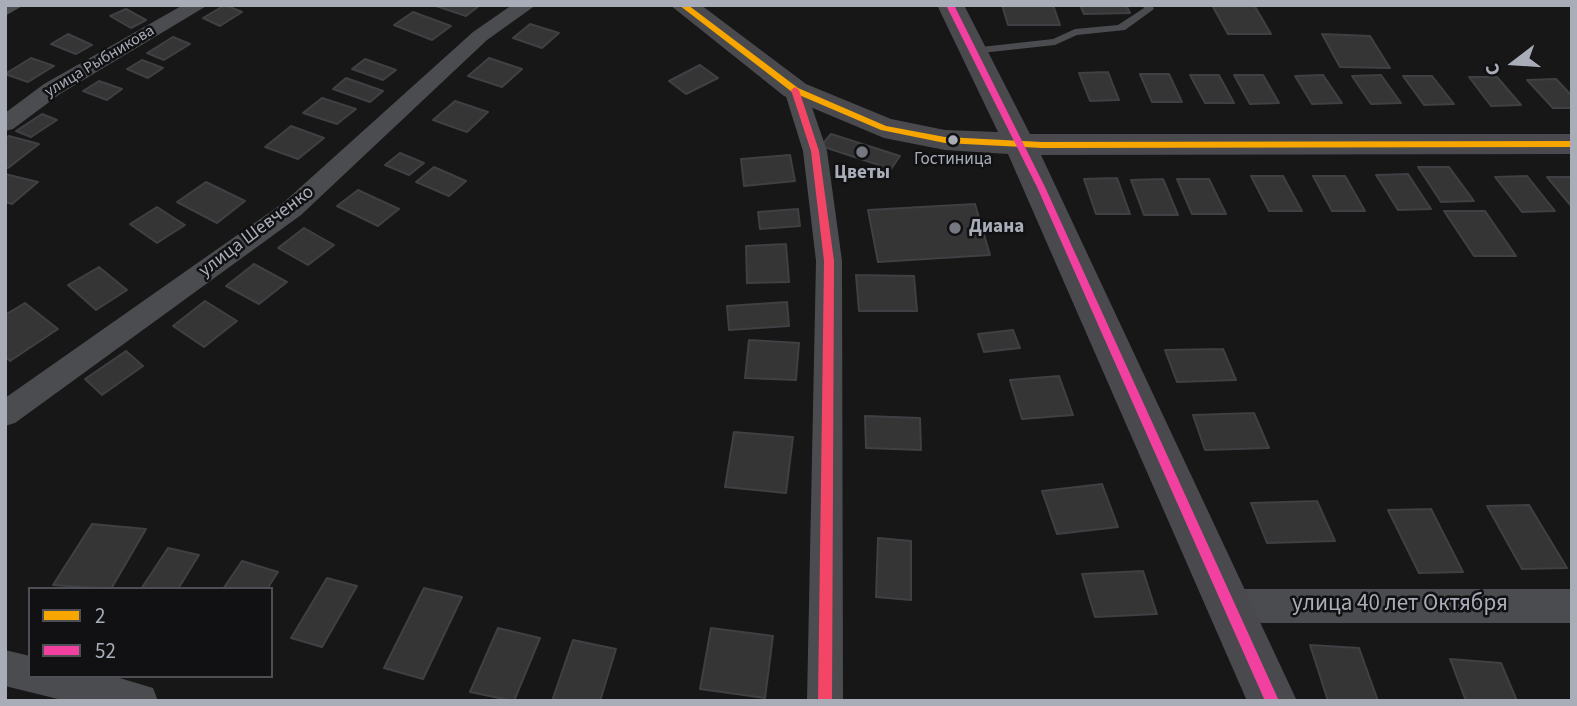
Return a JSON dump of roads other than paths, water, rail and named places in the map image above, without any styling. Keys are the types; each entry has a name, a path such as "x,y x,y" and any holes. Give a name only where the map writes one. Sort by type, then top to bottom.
{"street":[{"path":"5,10 14,5"},
{"name":"улица Рыбникова","path":"5,124 52,89 198,5"},
{"name":"улица Шевченко","path":"5,414 292,209 480,36 526,5"},
{"path":"683,5 795,90 855,118 907,134 1020,145 1572,144"},
{"path":"950,5 1020,145 1272,701"},
{"path":"795,90 815,151 829,261 825,701"},
{"name":"улица 40 лет Октября","path":"1228,606 1572,606"},
{"path":"5,668 28,674"},
{"path":"47,678 140,701"}],"lane":[{"path":"972,51 1055,42 1075,32 1121,28 1149,9 1147,5"}],"place":[{"name":"Гостиница","path":"953,140"},
{"name":"Цветы","path":"862,152"},
{"name":"Диана","path":"955,228"}]}
